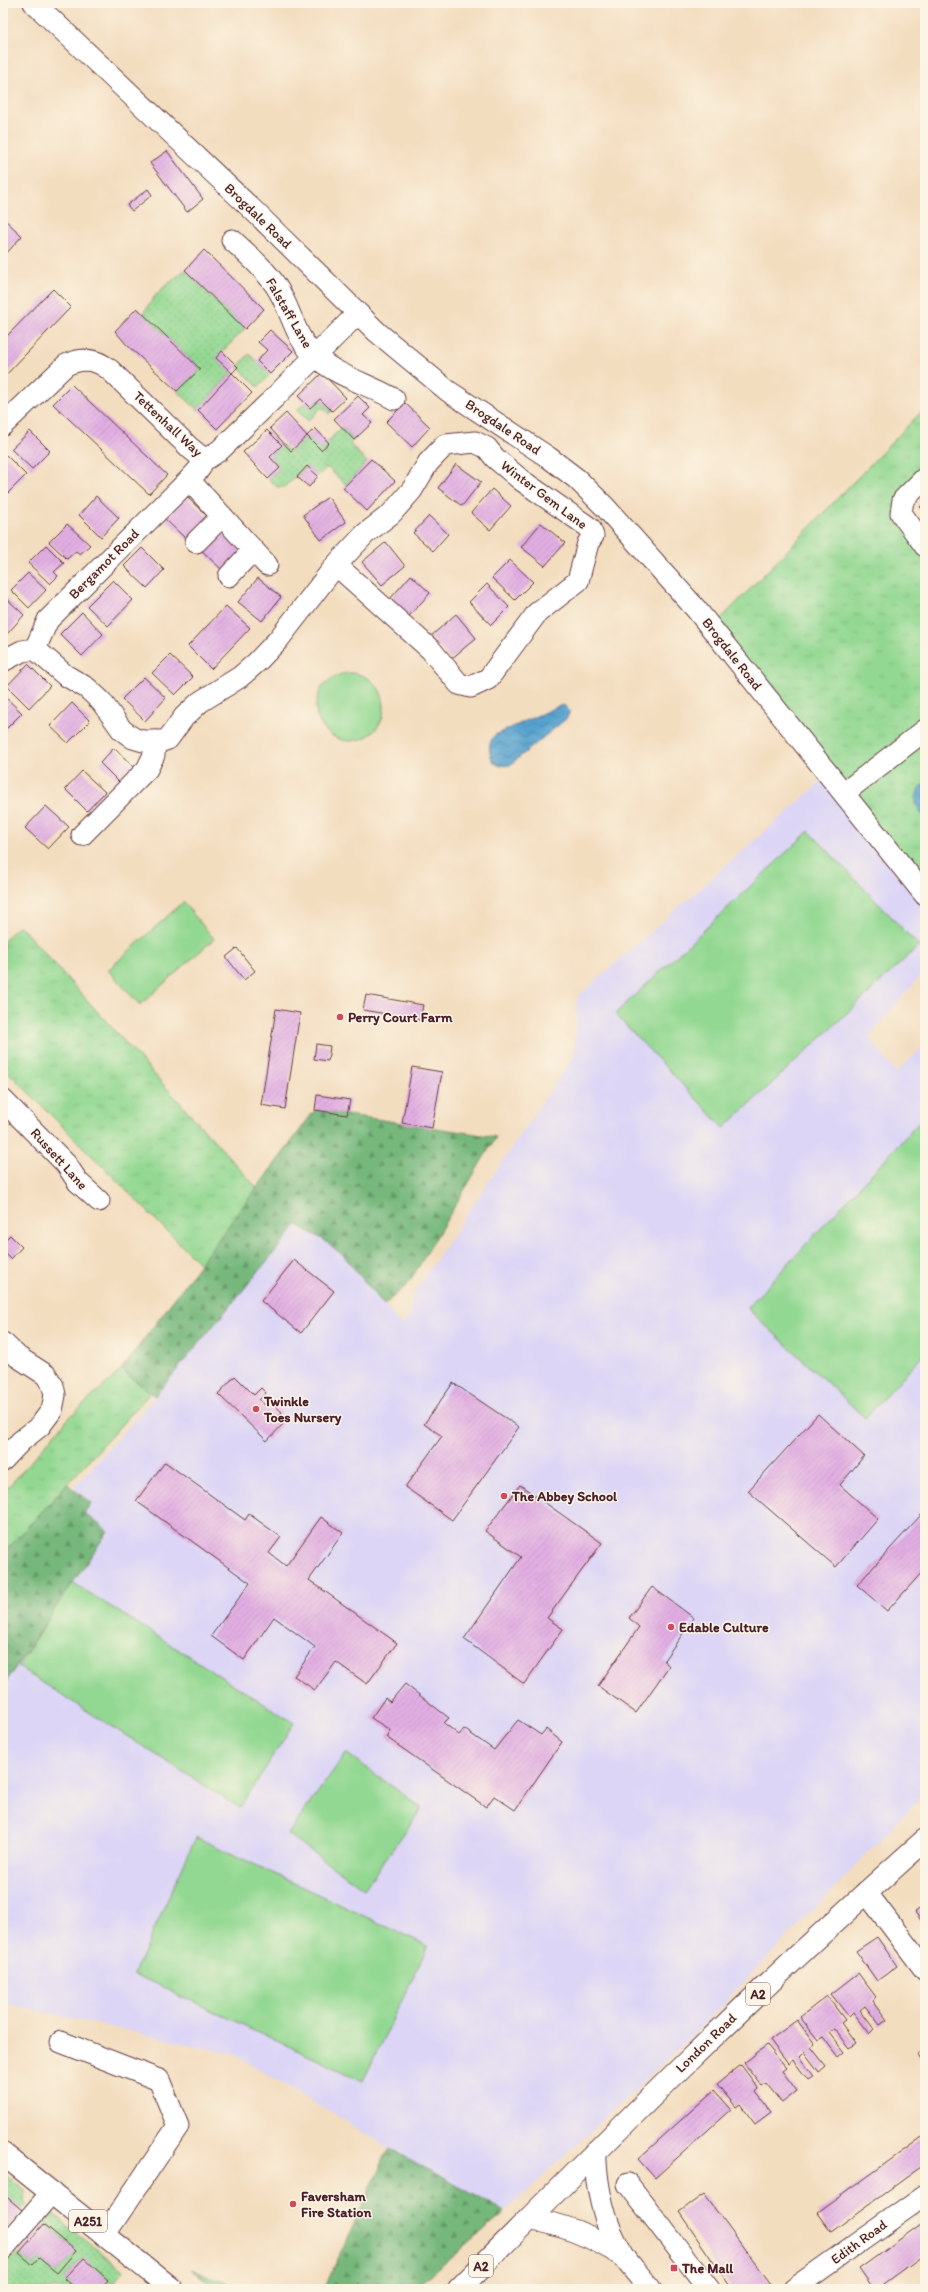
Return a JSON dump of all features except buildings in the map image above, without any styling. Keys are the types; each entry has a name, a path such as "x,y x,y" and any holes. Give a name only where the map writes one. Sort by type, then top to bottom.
{"main road":[{"name":"London Road","path":"529,2219 693,2054 866,1892 925,1840"},
{"path":"595,2152 596,2177 609,2227 623,2256 650,2289"},
{"name":"A251","path":"3,2154 172,2289"},
{"path":"529,2219 545,2222 586,2235 623,2256"},
{"name":"A2","path":"459,2289 529,2219"}],"street":[{"name":"Brogdale Road","path":"34,3 254,211 357,314 448,391 548,457 577,479 606,508 696,608 796,736 844,793 925,895"},
{"name":"Falstaff Lane","path":"232,240 276,286 300,339 316,357 335,371 374,387 394,399"},
{"name":"Tettenhall Way","path":"5,419 66,365 75,361 88,360 97,362 110,370 203,458 209,458 220,450 316,357 357,314"},
{"name":"Winter Gem Lane","path":"156,742 168,739 184,717 200,702 240,677 257,662 278,640 336,565 365,534 395,509 412,490 435,453 444,445 452,442 475,442 488,448 495,458 521,480 590,528 593,536 588,543 578,581 537,613 488,679 471,688 459,684 431,650 336,565"},
{"name":"Bergamot Road","path":"36,649 48,620 189,480 200,468 203,458"},
{"path":"925,478 904,500 901,513 925,546"},
{"path":"189,480 260,557 229,576"},
{"path":"196,542 222,516"},
{"path":"3,661 22,651 36,649 65,675 87,688 101,701 122,730 133,738 143,741 156,742 154,755 147,769 82,835"},
{"path":"844,793 925,730"},
{"name":"Russett Lane","path":"3,1100 66,1164 78,1182 99,1201"},
{"path":"3,1343 18,1357 46,1375 53,1386 55,1395 52,1410 40,1426 21,1441 3,1460"},
{"path":"866,1892 925,1970"},
{"path":"61,2042 159,2080 178,2126 105,2234"},
{"path":"628,2184 709,2289"},
{"path":"3,2249 52,2192"},
{"name":"Edith Road","path":"793,2289 925,2195"}],"shaded area":[{"name":"The Abbey School","path":"822,781 925,910 925,970 869,1037 896,1073 925,1044 925,1793 701,2027 505,2212 389,2148 236,2055 3,2003 3,1686 108,1532 83,1513 91,1502 73,1489 155,1396 297,1224 324,1240 344,1256 402,1326 411,1312 412,1296 574,1055 577,997"}],"green space":[{"path":"185,270 245,329 216,358 232,373 198,410 177,391 200,369 143,314 158,292"},
{"path":"249,354 270,374 258,387 238,367"},
{"path":"320,399 332,411 329,414 322,407 308,421 297,410 305,403 310,408"},
{"path":"925,408 925,478 903,500 925,546 925,895 717,623"},
{"path":"341,427 354,440 350,444 367,462 346,485 327,467 318,476 307,466 284,487 277,487 268,479 280,468 270,457 282,445 290,452 307,436 321,450"},
{"path":"343,673 357,673 369,678 379,688 384,700 384,714 379,726 369,736 357,741 343,741 331,736 321,726 316,714 316,700 321,688 331,678"},
{"path":"809,831 919,946 724,1128 615,1014"},
{"path":"183,902 214,939 140,1005 108,970"},
{"path":"19,925 257,1188 200,1264 3,1067 3,942"},
{"path":"315,1110 496,1137 408,1284 384,1305 344,1256 324,1240 297,1225 155,1396 121,1370"},
{"path":"925,1116 925,1353 865,1418 747,1308"},
{"path":"121,1370 151,1392 3,1555 3,1493 68,1419"},
{"path":"67,1484 91,1503 84,1513 108,1531 3,1686 3,1554"},
{"path":"72,1582 294,1723 240,1808 18,1667"},
{"path":"346,1753 422,1808 364,1889 288,1834"},
{"path":"196,1837 428,1946 363,2081 134,1974"},
{"path":"389,2148 505,2212 414,2289 324,2289"},
{"path":"3,2173 25,2191 24,2201 27,2204 22,2210 3,2194"},
{"path":"53,2214 124,2271 112,2284 84,2258 64,2279 75,2289 3,2289 3,2264 19,2253 33,2265 39,2258 57,2273 76,2251 44,2224"},
{"path":"191,2269 245,2289 218,2289"}],"water":[{"path":"564,705 570,711 567,718 510,765 500,766 493,762 490,755 490,745 492,738 495,735 556,707"},
{"path":"925,783 925,817 918,809 916,800 918,791"}],"place":[{"name":"Perry Court Farm","path":"340,1017"},
{"name":"Twinkle Toes Nursery","path":"256,1409"},
{"name":"The Abbey School","path":"504,1496"},
{"name":"Edable Culture","path":"671,1627"},
{"name":"Faversham Fire Station","path":"293,2204"},
{"name":"The Mall","path":"674,2268"}]}
